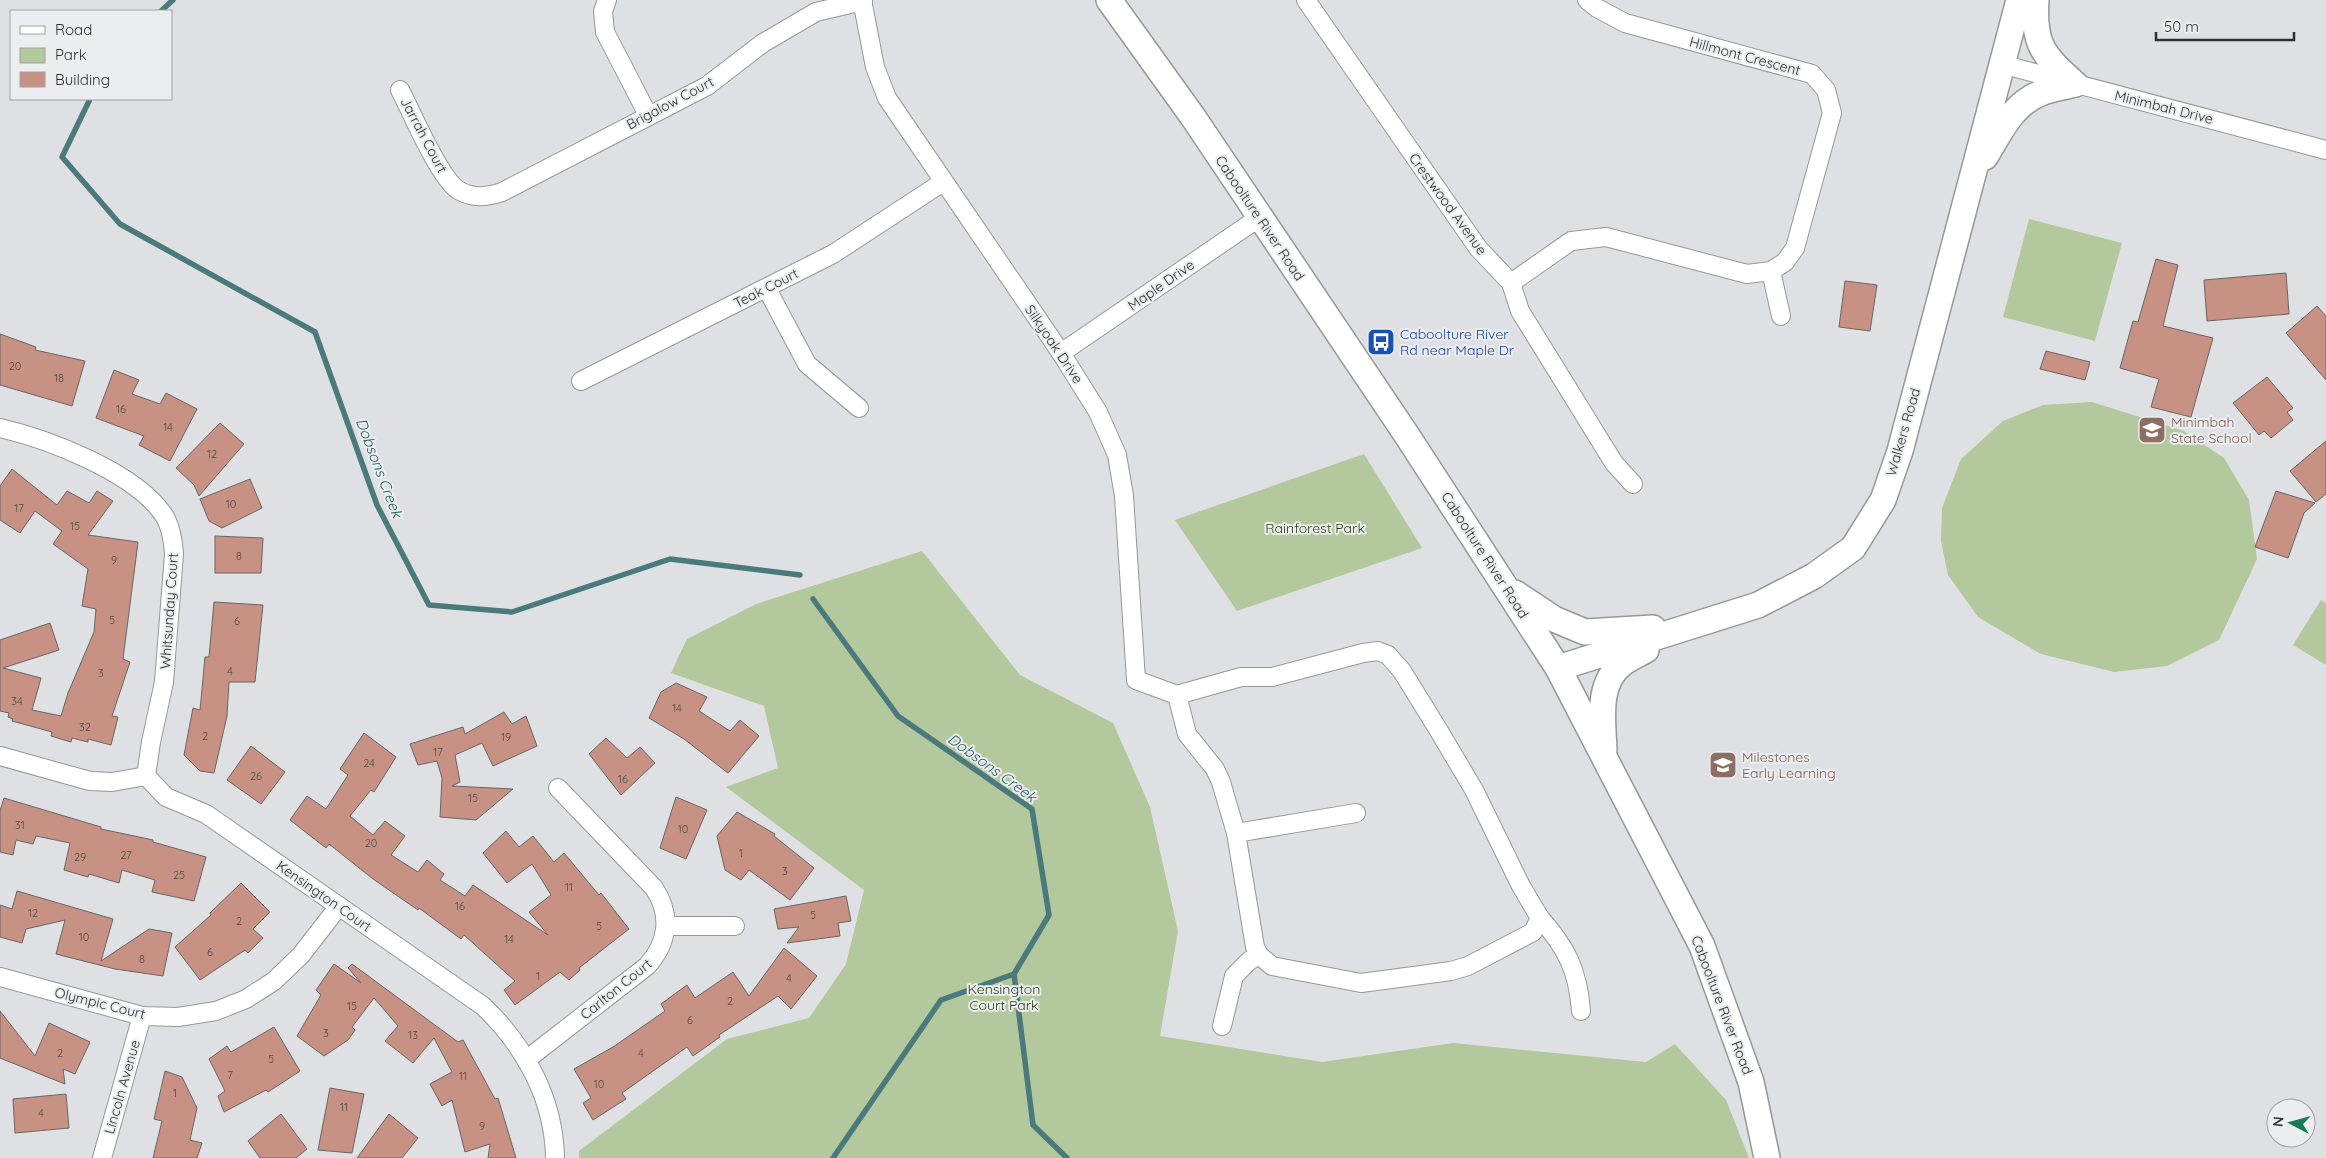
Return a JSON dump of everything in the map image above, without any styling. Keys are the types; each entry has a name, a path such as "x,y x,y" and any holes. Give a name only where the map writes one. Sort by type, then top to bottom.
{"main road":[{"name":"Caboolture River Road","path":"1109,0 1193,117 1508,588 1558,668 1702,946 1752,1082 1767,1158"},
{"name":"Walkers Road","path":"1558,668 1758,605 1814,576 1853,548 1883,500 1900,451 2019,0"},
{"path":"1972,178 2009,117 2019,106 2041,93 2075,84 2042,50 2037,36 2036,0"},
{"path":"1508,588 1554,619 1585,632 1690,626"},
{"path":"1605,758 1604,696 1608,679 1622,664 1690,626"}],"street":[{"path":"607,0 603,11 606,32 648,115"},
{"name":"Crestwood Avenue","path":"1306,0 1478,248 1511,283 1520,312 1614,463 1634,484"},
{"name":"Hillmont Crescent","path":"1587,0 1597,8 1625,23 1812,74 1826,90 1832,113 1795,248 1785,262 1771,271"},
{"name":"Brigalow Court","path":"473,196 486,198 502,192 707,86 763,43 816,12 863,1"},
{"name":"Silkyoak Drive","path":"863,1 875,67 887,98 1061,353 1098,412 1117,455 1124,496 1136,680 1177,695"},
{"name":"Minimbah Drive","path":"2002,64 2267,132 2326,150"},
{"name":"Jarrah Court","path":"400,90 446,177 458,189 473,196"},
{"name":"Teak Court","path":"581,381 833,254 943,182"},
{"name":"Maple Drive","path":"1061,353 1260,217"},
{"path":"1511,283 1571,241 1606,236 1747,274 1771,271 1781,316"},
{"path":"767,288 807,364 859,408"},
{"name":"Whitsunday Court","path":"0,428 67,449 134,486 164,515 172,537 174,554 164,682 146,776"},
{"path":"1540,918 1533,932 1468,966 1451,971 1361,983 1272,966 1259,955 1254,947 1236,833 1221,782 1215,768 1187,734 1177,695 1241,677 1272,677 1363,653 1378,651 1388,655 1402,671 1469,782 1521,886 1540,918 1554,934 1572,963 1579,987 1581,1011"},
{"path":"0,756 95,782 112,782 146,776"},
{"name":"Kensington Court","path":"146,776 166,797 206,814 482,1006 513,1038 538,1082 547,1105 553,1129 555,1158"},
{"name":"Carlton Court","path":"526,1060 647,966 660,948 666,926 665,912 661,899 654,888 558,788"},
{"path":"1236,833 1356,813"},
{"name":"Olympic Court","path":"0,977 142,1016 178,1017 216,1011 246,999 274,981 301,955 339,906"},
{"path":"666,926 735,926"},
{"path":"1222,1026 1234,976 1249,961 1259,955"},
{"name":"Lincoln Avenue","path":"102,1158 142,1016"}],"green space":[{"path":"2029,219 2122,243 2095,341 2003,317"},
{"path":"2092,402 2184,431 2224,458 2249,500 2257,559 2219,640 2167,666 2114,672 2041,654 1978,617 1948,575 1941,541 1942,508 1961,459 2003,421 2043,405"},
{"name":"Rainforest Park","path":"1364,454 1422,548 1237,611 1175,520"},
{"name":"Kensington Court Park","path":"922,551 1020,675 1113,723 1150,807 1178,931 1160,1036 1322,1062 1453,1043 1646,1062 1675,1044 1726,1100 1749,1158 579,1158 579,1151 727,1039 809,1018 846,964 864,890 726,787 778,768 764,706 671,673 687,639 756,604"},
{"path":"2321,600 2326,603 2326,665 2293,645"}],"building":[{"path":"2156,259 2178,265 2163,326 2213,338 2191,417 2151,407 2159,379 2120,368 2133,321 2138,322"},
{"path":"2286,273 2289,314 2207,321 2204,280"},
{"path":"1845,281 1877,285 1870,331 1839,327"},
{"path":"2317,306 2326,316 2326,380 2286,333"},
{"path":"0,334 36,347 35,350 85,361 72,406 0,385"},
{"path":"2046,351 2090,362 2085,380 2040,369"},
{"path":"114,370 139,380 132,394 160,404 166,393 197,409 170,461 139,445 144,436 96,418"},
{"path":"2267,377 2293,408 2287,412 2293,420 2271,438 2264,431 2259,435 2233,403"},
{"path":"220,423 244,444 199,496 194,485 176,468"},
{"path":"2326,441 2326,494 2316,502 2290,471"},
{"path":"12,469 57,505 67,491 89,503 97,491 113,501 88,535 138,542 123,659 130,662 112,716 118,717 111,745 88,739 88,742 72,738 71,742 51,736 52,732 12,721 13,719 8,717 9,713 0,711 0,640 50,623 59,650 3,668 41,678 32,710 61,716 68,693 94,632 96,609 82,606 88,569 53,544 62,531 35,511 20,533 0,520 0,486"},
{"path":"250,479 262,508 222,528 209,521 200,499"},
{"path":"2276,491 2315,503 2304,513 2288,558 2255,547"},
{"path":"215,536 263,538 261,573 215,573"},
{"path":"214,602 263,605 255,682 229,682 227,716 214,773 200,771 184,755 193,708 200,710 205,657 209,657"},
{"path":"676,683 707,697 699,711 730,731 740,720 759,736 728,773 684,739 649,718 661,692"},
{"path":"504,712 512,724 526,716 537,746 493,766 482,743 455,755 460,782 452,786 513,789 476,820 440,817 442,778 437,761 418,765 410,744 463,727 465,734"},
{"path":"364,733 396,757 374,792 371,790 350,816 373,835 385,821 405,836 391,855 418,872 427,860 444,874 440,880 465,896 473,885 548,935 529,912 551,895 532,864 507,883 483,853 506,831 519,847 533,836 554,862 564,853 599,895 601,893 629,929 579,968 580,970 569,980 560,972 515,1005 504,990 515,981 464,935 461,939 419,908 418,910 373,879 329,844 326,848 290,820 307,796 326,809 348,775 340,769"},
{"path":"606,738 627,758 640,747 655,763 621,795 589,754"},
{"path":"251,746 285,772 261,804 227,780"},
{"path":"676,797 707,810 686,859 660,848"},
{"path":"4,798 101,827 101,829 153,840 153,842 206,857 194,901 152,892 155,880 122,870 119,883 89,874 88,877 64,870 70,843 36,836 33,844 16,840 13,855 0,852 0,811"},
{"path":"737,812 775,834 774,836 814,868 790,900 749,870 741,880 725,870 717,836"},
{"path":"241,883 270,912 253,929 263,938 248,953 245,950 200,980 175,947 211,915 210,913"},
{"path":"17,891 113,919 101,961 149,929 172,933 163,976 115,969 56,954 65,920 26,929 22,943 0,937 0,905 12,909"},
{"path":"846,896 851,921 838,923 840,936 787,943 799,927 778,929 774,909"},
{"path":"784,948 817,976 791,1009 778,996 719,1035 720,1037 693,1056 687,1047 622,1093 626,1099 593,1120 583,1103 591,1098 574,1069 613,1047 665,1011 661,1004 687,985 695,998 733,972 749,996"},
{"path":"334,964 361,983 348,968 352,964 458,1042 463,1040 495,1099 498,1098 516,1158 488,1158 490,1144 465,1152 452,1100 442,1106 430,1084 452,1072 434,1038 413,1063 385,1041 398,1026 374,998 352,1027 355,1030 348,1040 324,1056 297,1036 321,995 316,990"},
{"path":"0,1011 35,1056 49,1023 90,1042 75,1074 63,1069 65,1084 0,1058"},
{"path":"274,1027 300,1071 268,1092 266,1090 224,1112 218,1096 225,1091 209,1059 227,1046 231,1052"},
{"path":"165,1071 182,1077 197,1108 190,1140 202,1143 197,1158 153,1158 162,1121 154,1119"},
{"path":"330,1088 364,1094 352,1153 318,1150"},
{"path":"66,1094 69,1128 15,1133 13,1099"},
{"path":"281,1114 307,1149 296,1158 260,1158 248,1141"},
{"path":"389,1114 418,1138 402,1158 357,1158"}],"waterway":[{"name":"Dobsons Creek","path":"162,10 173,0"},
{"name":"Dobsons Creek","path":"90,100 62,157 120,224 315,332 377,505 429,605 512,612 670,559 800,575"},
{"name":"Dobsons Creek","path":"813,599 898,716 1032,809 1049,915 1014,974 1033,1125 1067,1158"},
{"path":"833,1158 941,1000 1014,974"}],"place":[{"name":"Caboolture River Rd near Maple Dr","path":"1381,342"},
{"name":"Minimbah State School","path":"2152,430"},
{"name":"Milestones Early Learning","path":"1723,765"}]}
